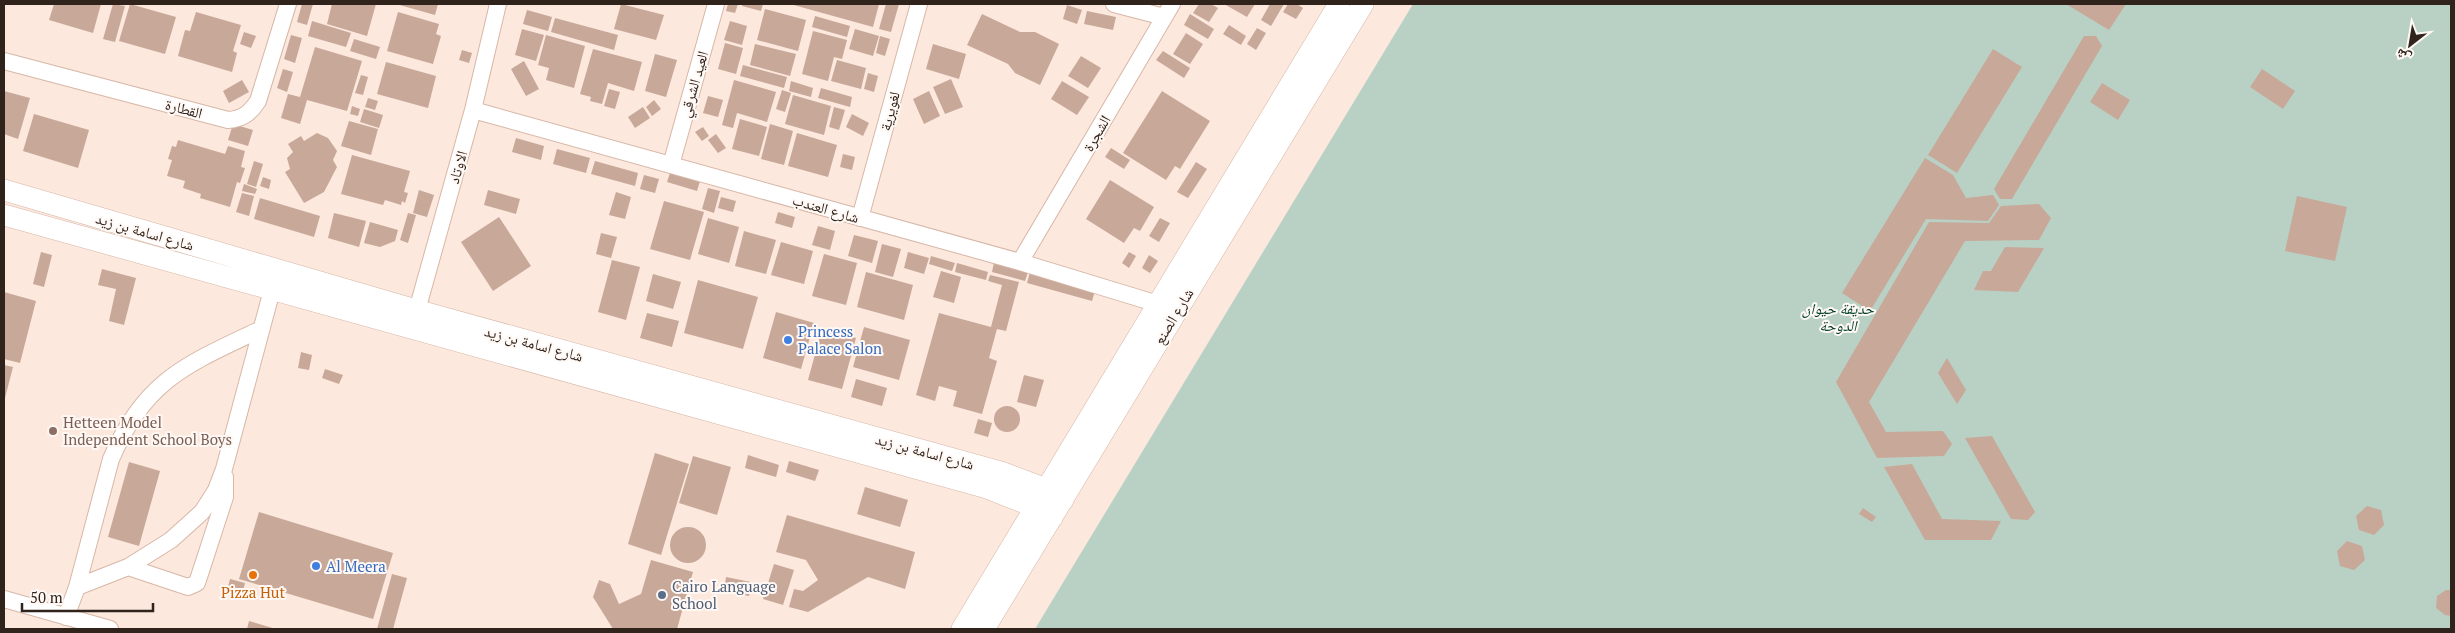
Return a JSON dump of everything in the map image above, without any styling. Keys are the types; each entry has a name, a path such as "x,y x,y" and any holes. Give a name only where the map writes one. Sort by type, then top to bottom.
{"street":[{"name":"القطارة","path":"4,61 228,120 239,119 251,112 258,101 288,4"},
{"name":"الاوتاد","path":"414,320 473,110 498,4"},
{"name":"العيد الشرقي","path":"671,165 716,4"},
{"name":"لغويرية","path":"860,218 919,4"},
{"path":"1114,4 1168,10"},
{"name":"شارع الصنع","path":"1165,311 1339,4"},
{"name":"شارع الصنع","path":"962,629 1043,512 1165,311 1363,4"},
{"name":"الشجرة","path":"1020,262 1168,10"},
{"name":"شارع العندب","path":"473,110 1020,262 1165,311"},
{"name":"شارع اسامة بن زيد","path":"4,190 414,320 987,488 1043,512"},
{"name":"شارع اسامة بن زيد","path":"4,215 272,290 414,320 1001,472 1054,494"},
{"path":"77,588 128,567 171,540 202,512 216,490 224,469 272,290"},
{"path":"66,617 77,588 111,459 120,439 137,411 155,390 178,371 261,329"},
{"path":"128,567 188,587 197,583 225,497 224,469"},
{"name":"شارع الصنع","path":"984,629 1043,512"},
{"path":"4,600 110,629"}],"green space":[{"name":"حديقة حيوان الدوحة","path":"1413,4 2451,4 2451,629 1035,629"}],"building":[{"path":"54,4 101,4 93,33 49,20"},
{"path":"113,4 125,6 115,42 103,39"},
{"path":"130,4 176,17 165,54 119,41"},
{"path":"302,4 313,4 307,25 297,22"},
{"path":"332,4 376,4 367,36 327,24"},
{"path":"396,4 438,4 435,15"},
{"path":"621,4 664,15 656,40 614,29"},
{"path":"728,4 738,4 735,13 726,11"},
{"path":"743,4 763,4 761,11 742,6"},
{"path":"790,4 879,4 873,27"},
{"path":"886,4 899,4 891,32 879,29"},
{"path":"1199,4 1211,4 1218,8 1209,22 1193,13"},
{"path":"1224,4 1255,4 1247,17"},
{"path":"1270,4 1284,4 1271,26 1261,20"},
{"path":"1288,4 1297,4 1303,8 1296,19 1283,12"},
{"path":"2066,4 2126,4 2109,30"},
{"path":"1067,5 1082,10 1077,24 1063,19"},
{"path":"765,9 806,20 798,51 757,40"},
{"path":"527,10 552,17 548,31 523,24"},
{"path":"1087,11 1116,17 1113,30 1084,24"},
{"path":"196,12 241,25 233,51 237,53 232,72 178,56 185,30 190,31"},
{"path":"398,12 439,24 436,34 441,36 433,64 387,51"},
{"path":"982,14 1020,32 1035,32 1059,44 1040,85 1015,73 1008,64 967,45"},
{"path":"1190,14 1214,29 1208,39 1184,25"},
{"path":"815,16 850,26 847,37 812,27"},
{"path":"555,18 618,35 614,50 551,32"},
{"path":"312,21 351,33 346,47 308,36"},
{"path":"730,21 747,26 742,45 724,40"},
{"path":"1229,25 1246,36 1241,45 1223,34"},
{"path":"1257,28 1266,33 1256,50 1247,44"},
{"path":"522,29 544,35 536,61 515,55"},
{"path":"855,29 879,36 873,56 849,49"},
{"path":"813,31 847,40 842,59 834,57 828,81 802,74"},
{"path":"244,32 256,36 251,48 240,44"},
{"path":"1186,33 1203,44 1190,64 1173,54"},
{"path":"291,35 302,38 295,63 284,59"},
{"path":"546,35 585,46 574,88 546,80 549,68 538,65"},
{"path":"880,36 890,39 885,56 876,53"},
{"path":"2084,36 2096,36 2102,46 2012,199 2000,199 1994,189"},
{"path":"354,39 380,47 376,59 350,51"},
{"path":"725,43 743,48 736,74 718,69"},
{"path":"755,44 796,54 790,76 750,65"},
{"path":"933,44 966,54 959,79 926,69"},
{"path":"315,47 362,61 347,111 307,100 300,124 281,118 288,94 300,97"},
{"path":"593,49 642,62 634,91 608,83 602,104 590,101 591,97 580,94"},
{"path":"1993,49 2022,67 1957,173 1928,155"},
{"path":"462,50 472,53 469,63 459,60"},
{"path":"1163,51 1190,68 1184,78 1156,60"},
{"path":"655,54 677,60 666,97 645,91"},
{"path":"1081,56 1101,68 1088,88 1068,76"},
{"path":"837,60 866,68 861,89 831,81"},
{"path":"524,61 539,89 526,96 511,69"},
{"path":"386,62 436,76 428,108 377,94"},
{"path":"743,65 787,77 784,88 740,76"},
{"path":"283,69 293,72 287,92 277,88"},
{"path":"2262,69 2295,91 2283,109 2250,87"},
{"path":"868,73 878,76 874,92 864,89"},
{"path":"361,75 368,77 363,95 355,93"},
{"path":"951,79 963,107 945,114 933,87"},
{"path":"242,80 249,92 229,103 223,91"},
{"path":"734,80 776,92 767,122 737,113 733,128 722,125"},
{"path":"791,81 813,88 811,97 789,91"},
{"path":"1062,81 1089,97 1077,115 1051,99"},
{"path":"2102,83 2130,100 2118,120 2090,102"},
{"path":"821,88 852,97 850,107 818,98"},
{"path":"609,89 620,92 615,109 604,106"},
{"path":"782,90 791,93 785,112 776,109"},
{"path":"4,91 30,98 18,139 4,134"},
{"path":"929,91 940,116 924,124 913,99"},
{"path":"1162,91 1210,121 1180,169 1175,166 1166,180 1123,153"},
{"path":"793,95 831,106 824,135 785,124"},
{"path":"708,96 723,100 718,117 703,113"},
{"path":"368,98 378,101 375,110 365,107"},
{"path":"654,100 661,109 652,116 646,107"},
{"path":"352,106 360,109 358,116 350,114"},
{"path":"643,107 650,118 635,128 628,117"},
{"path":"834,107 845,110 839,130 829,127"},
{"path":"364,109 383,115 379,128 360,122"},
{"path":"34,114 89,130 78,168 23,151"},
{"path":"852,114 869,123 863,136 846,127"},
{"path":"740,119 767,127 759,156 732,149"},
{"path":"349,121 378,129 371,155 341,146"},
{"path":"233,124 253,130 248,146 228,140"},
{"path":"770,124 793,131 784,165 761,159"},
{"path":"703,127 709,136 702,141 695,132"},
{"path":"317,133 328,138 337,151 333,160 337,167 324,192 304,203 285,172 290,169 287,158 293,152 288,144 301,136 304,141"},
{"path":"797,133 837,145 828,177 788,166"},
{"path":"716,134 726,148 718,153 708,140"},
{"path":"516,138 544,146 541,160 512,152"},
{"path":"178,140 225,154 228,146 245,151 241,167 245,168 240,183 237,182 230,207 200,198 201,194 183,188 185,181 167,176 172,160 168,159 172,146 176,147"},
{"path":"1111,148 1130,160 1124,169 1105,157"},
{"path":"557,149 590,158 586,173 553,164"},
{"path":"843,154 855,157 852,170 840,167"},
{"path":"352,155 410,171 404,192 408,193 405,203 402,201 401,205 385,200 383,205 341,194"},
{"path":"1925,158 1953,175 1966,198 1993,195 1999,205 1988,221 1926,219 1870,311 1842,293"},
{"path":"254,161 263,164 256,187 247,184"},
{"path":"595,161 638,173 635,186 591,174"},
{"path":"1196,162 1207,169 1188,198 1177,192"},
{"path":"670,173 700,181 697,191 667,182"},
{"path":"644,175 659,179 655,193 640,189"},
{"path":"263,177 271,180 269,189 260,186"},
{"path":"1110,180 1154,207 1140,231 1134,228 1124,243 1086,219"},
{"path":"244,184 257,189 255,194 242,191"},
{"path":"708,188 720,191 714,213 702,209"},
{"path":"419,190 434,195 427,217 413,213"},
{"path":"488,190 520,199 516,214 484,205"},
{"path":"616,192 631,197 625,219 609,215"},
{"path":"242,193 254,196 249,216 236,212"},
{"path":"2297,196 2347,207 2335,261 2285,251"},
{"path":"721,197 736,201 733,212 718,208"},
{"path":"260,198 320,216 314,237 254,219"},
{"path":"664,201 704,212 690,260 650,249"},
{"path":"2039,204 2051,218 2039,240 1965,241 1869,402 1886,432 1943,431 1952,444 1944,456 1877,458 1836,382 1929,222 1989,223 2001,206"},
{"path":"778,212 795,217 792,228 775,223"},
{"path":"334,213 366,221 359,247 328,238"},
{"path":"408,213 416,215 408,243 400,240"},
{"path":"499,217 531,266 493,291 461,242"},
{"path":"708,218 739,227 729,263 698,254"},
{"path":"1160,218 1170,223 1159,242 1149,236"},
{"path":"370,222 398,230 395,241 380,247 364,243"},
{"path":"818,226 835,231 830,250 812,245"},
{"path":"744,231 776,240 766,274 735,266"},
{"path":"601,233 617,237 611,258 596,254"},
{"path":"854,235 878,241 872,263 848,256"},
{"path":"781,242 813,251 804,284 771,275"},
{"path":"882,244 901,249 893,277 875,272"},
{"path":"2005,247 2044,248 2018,292 1974,290 1983,271 1991,271"},
{"path":"41,252 52,255 44,287 33,284"},
{"path":"908,252 929,258 924,274 904,268"},
{"path":"1129,252 1136,256 1129,268 1122,263"},
{"path":"824,254 857,263 846,305 812,296"},
{"path":"1149,255 1158,261 1150,273 1142,268"},
{"path":"931,256 955,263 952,271 929,264"},
{"path":"612,260 640,267 626,320 598,312"},
{"path":"994,262 1028,272 1025,281 992,272"},
{"path":"957,263 988,272 986,280 955,272"},
{"path":"102,269 136,278 124,325 109,321 116,289 98,285"},
{"path":"941,271 961,277 954,303 933,297"},
{"path":"866,272 913,285 904,320 857,307"},
{"path":"1030,272 1095,291 1092,301 1027,283"},
{"path":"653,274 681,282 673,309 646,301"},
{"path":"990,275 1019,282 1006,331 997,329 989,358 997,361 982,414 953,406 957,391 939,386 935,401 916,395 939,313 991,327 1002,285 988,281"},
{"path":"698,280 758,297 743,349 684,333"},
{"path":"4,292 36,301 20,363 4,359"},
{"name":"Princess Palace Salon","path":"776,312 814,323 801,369 763,358"},
{"path":"647,313 679,321 672,347 640,338"},
{"path":"864,327 910,340 899,380 853,367"},
{"path":"822,329 856,338 842,389 808,380"},
{"path":"301,352 312,355 309,370 298,368"},
{"path":"1947,358 1966,390 1957,404 1938,373"},
{"path":"4,365 13,367 4,402"},
{"path":"325,369 343,375 339,384 322,378"},
{"path":"1024,375 1044,380 1036,407 1017,402"},
{"path":"856,379 887,388 882,406 851,397"},
{"path":"1007,406 1016,410 1020,419 1016,428 1007,432 998,428 994,419 998,410"},
{"path":"978,419 992,423 988,437 974,433"},
{"path":"1992,436 2035,512 2028,520 2011,519 1965,438"},
{"path":"655,453 689,464 661,555 628,544"},
{"path":"748,455 779,465 776,477 745,468"},
{"path":"693,456 731,467 717,515 679,503"},
{"path":"789,461 819,470 815,481 786,472"},
{"path":"129,462 160,471 139,546 108,537"},
{"path":"1912,464 1942,519 2001,521 1991,540 1925,540 1884,467"},
{"path":"865,487 908,500 900,527 857,514"},
{"path":"2367,506 2381,510 2384,525 2374,535 2359,530 2356,516"},
{"path":"1863,508 1876,517 1872,522 1859,514"},
{"name":"Al Meera","path":"259,512 393,553 373,619 239,579"},
{"path":"787,515 915,552 905,589 868,577 808,612 789,607 794,589 803,591 818,580 806,560 776,552"},
{"path":"688,527 695,528 701,532 705,538 705,552 701,558 695,562 688,563 681,562 675,558 671,552 670,545 671,538 675,532 681,528"},
{"path":"2347,541 2362,546 2365,560 2354,570 2340,566 2337,551"},
{"name":"Cairo Language School","path":"651,560 693,572 677,629 613,629 593,597 599,580 610,584 619,604 641,594"},
{"path":"774,564 794,570 783,605 763,599"},
{"path":"392,574 407,578 393,629 377,629"},
{"path":"726,577 751,582 749,596 724,591"},
{"path":"230,579 245,583 242,595 227,591"},
{"path":"2446,590 2451,590 2451,616 2445,615 2436,608 2437,596"},
{"path":"249,621 276,629 247,629"}],"place":[{"name":"Princess Palace Salon","path":"788,340"},
{"name":"Hetteen Model Independent School Boys","path":"53,431"},
{"name":"Al Meera","path":"316,566"},
{"name":"Pizza Hut","path":"253,575"},
{"name":"Cairo Language School","path":"662,595"}]}
